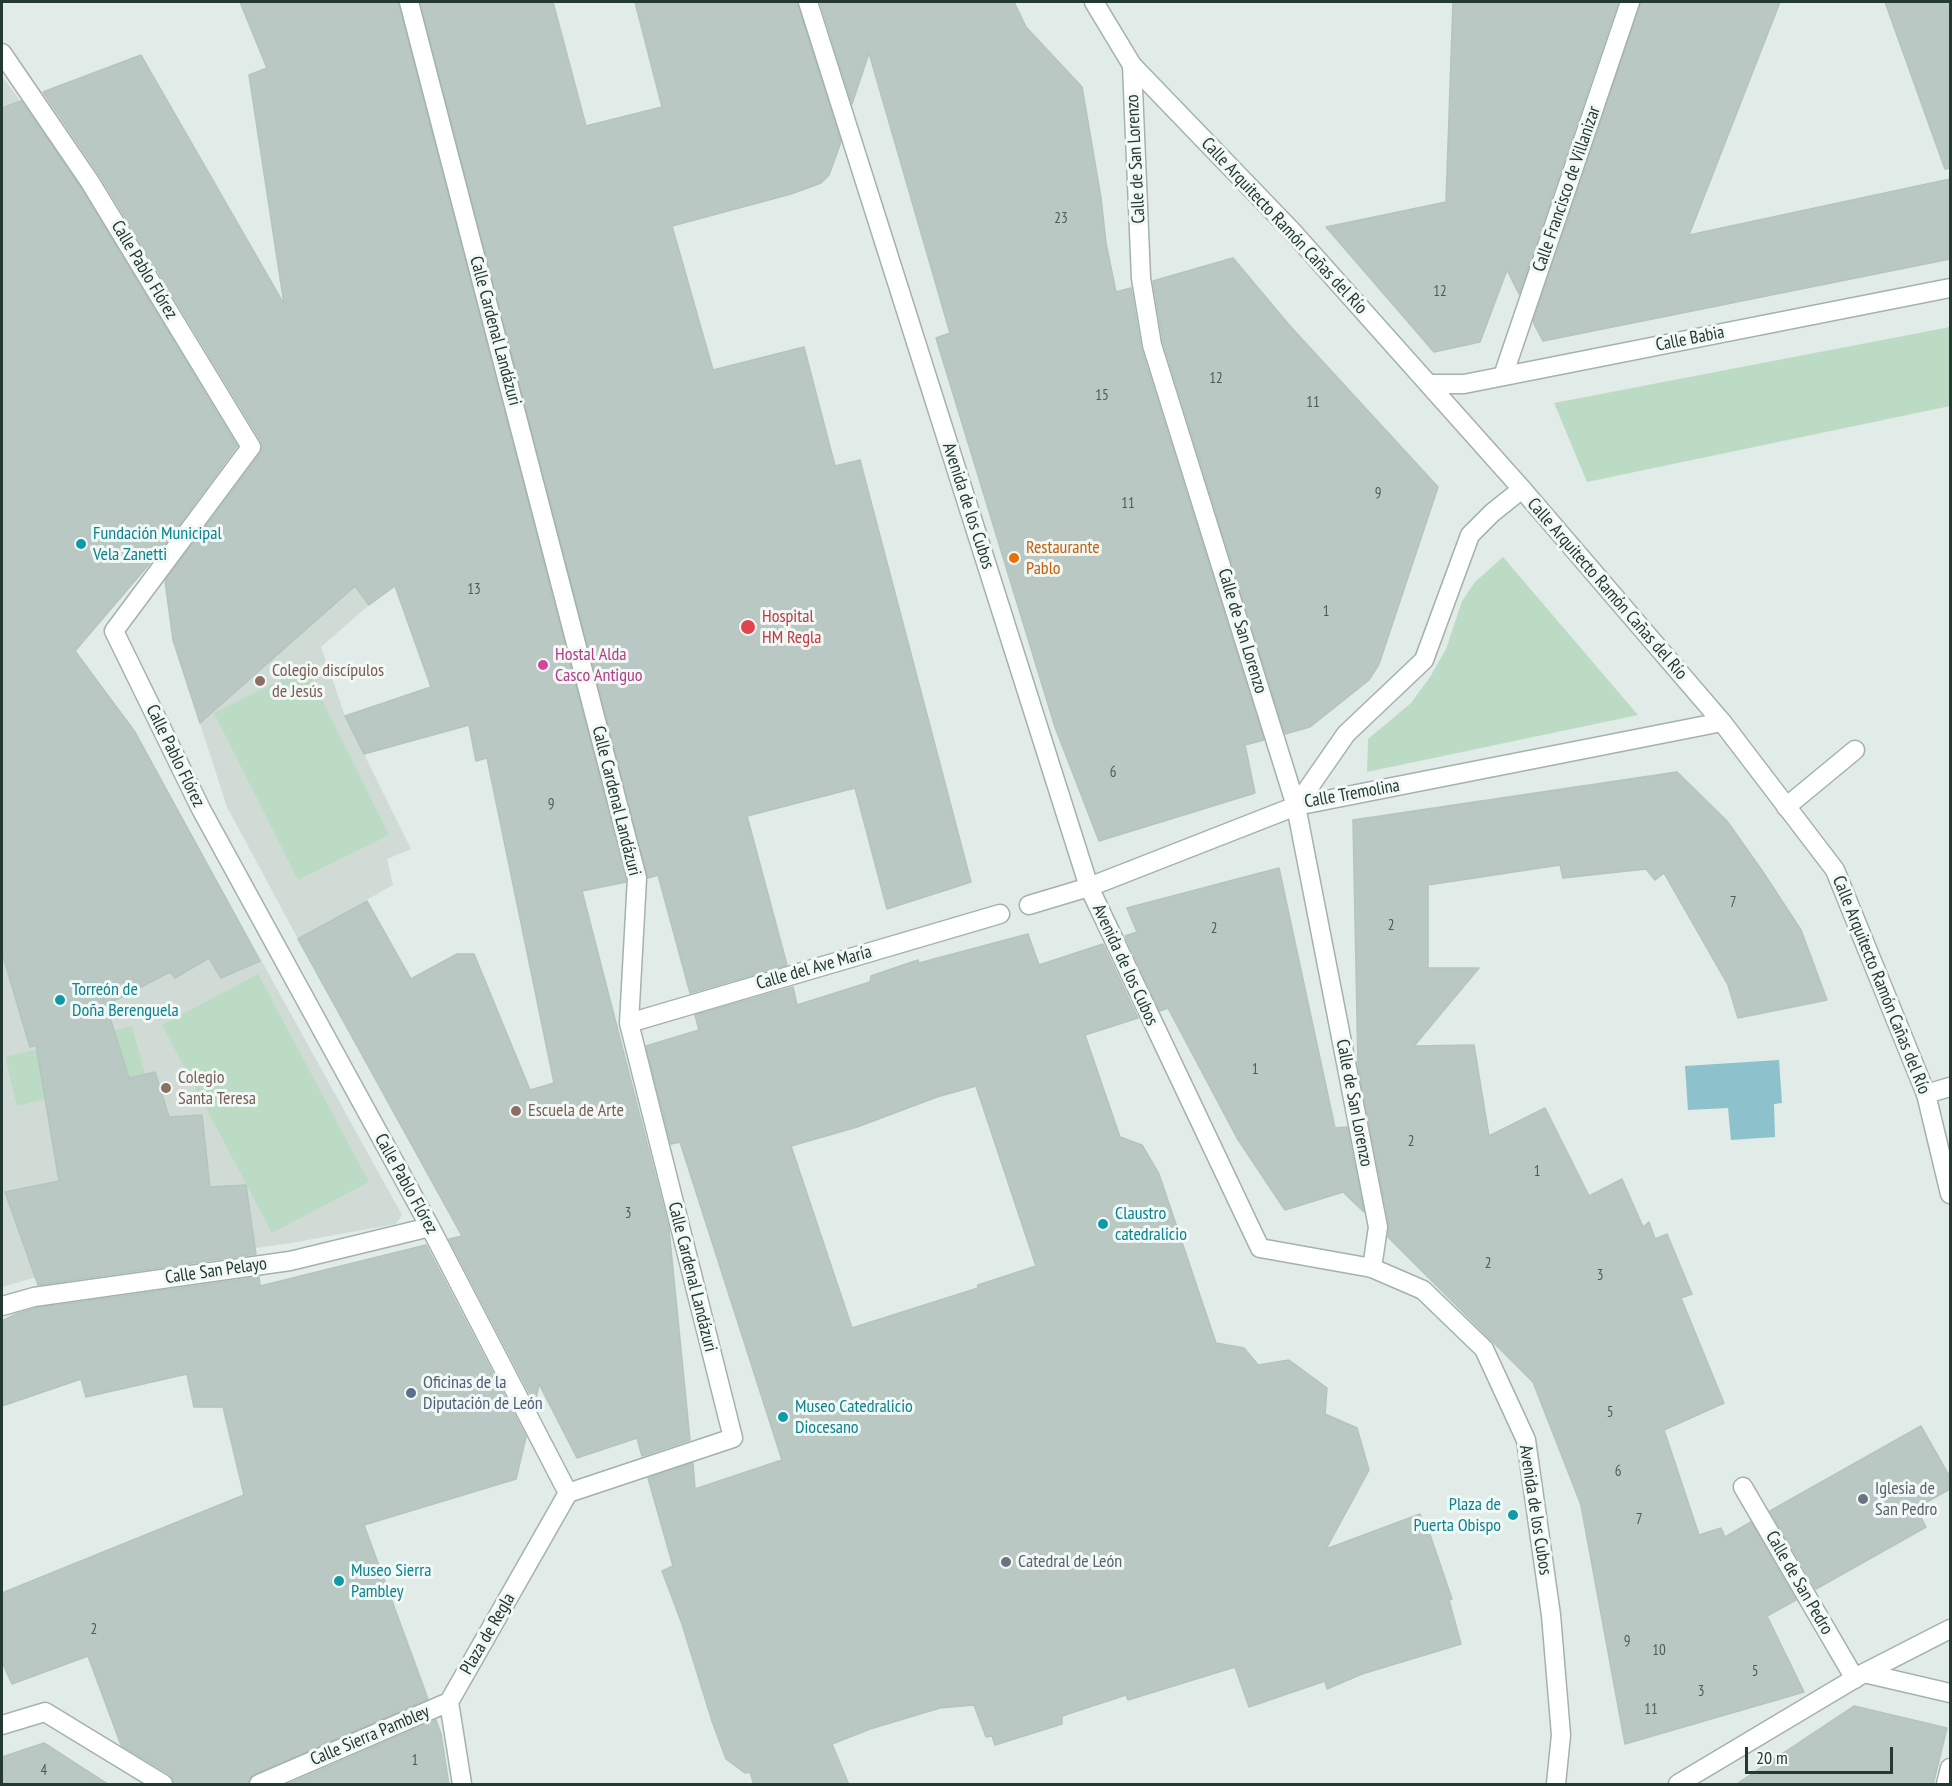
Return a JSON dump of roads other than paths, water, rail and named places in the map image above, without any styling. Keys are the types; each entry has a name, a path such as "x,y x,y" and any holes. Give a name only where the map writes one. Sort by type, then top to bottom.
{"street":[{"name":"Calle Cardenal Landázuri","path":"409,2 637,878 629,1023 733,1438 568,1493"},
{"name":"Avenida de los Cubos","path":"808,2 1089,887 1260,1248 1372,1268 1424,1290 1484,1349 1526,1440 1552,1627 1561,1735 1556,1785"},
{"name":"Calle de San Lorenzo","path":"1094,2 1132,66 1142,278 1152,345 1296,806 1378,1227 1372,1268"},
{"name":"Calle Francisco de Villanizar","path":"1503,376 1630,2"},
{"name":"Calle Pablo Flórez","path":"2,53 90,182 251,447 114,631 201,809 430,1227 568,1493"},
{"name":"Calle Arquitecto Ramón Cañas del Río","path":"1132,66 1291,230 1522,489 1722,722 1834,870 1926,1094 1950,1194"},
{"name":"Calle Babia","path":"1430,384 1464,384 1950,288"},
{"name":"Calle Tremolina","path":"1296,806 1346,734 1424,660 1470,535 1492,513 1522,489"},
{"name":"Calle Tremolina","path":"1296,806 1722,722"},
{"path":"1786,807 1855,750"},
{"path":"1029,905 1089,887 1296,806"},
{"name":"Calle del Ave María","path":"629,1023 1000,914"},
{"path":"1926,1094 1950,1087"},
{"name":"Calle San Pelayo","path":"2,1306 34,1297 290,1261 430,1227"},
{"name":"Calle de San Pedro","path":"1743,1487 1859,1676"},
{"name":"Plaza de Regla","path":"449,1702 568,1493"},
{"path":"1678,1785 1859,1676 1950,1629"},
{"path":"1859,1676 1950,1693"},
{"path":"449,1702 462,1785"},
{"name":"Calle Sierra Pambley","path":"259,1785 449,1702"},
{"path":"2,1725 45,1712 163,1785"},
{"path":"1946,1785 1950,1768"}],"water":[{"path":"1779,1060 1782,1103 1774,1104 1775,1137 1731,1140 1728,1108 1688,1110 1685,1066"}],"place":[{"name":"Fundación Municipal Vela Zanetti","path":"81,544"},
{"name":"Restaurante Pablo","path":"1014,558"},
{"name":"Hospital HM Regla","path":"748,627"},
{"name":"Hostal Alda Casco Antiguo","path":"543,665"},
{"name":"Colegio discípulos de Jesús","path":"260,681"},
{"name":"Torreón de Doña Berenguela","path":"60,1000"},
{"name":"Colegio Santa Teresa","path":"166,1088"},
{"name":"Escuela de Arte","path":"516,1111"},
{"name":"Claustro catedralicio","path":"1103,1224"},
{"name":"Oficinas de la Diputación de León","path":"411,1393"},
{"name":"Museo Catedralicio Diocesano","path":"783,1417"},
{"name":"Iglesia de San Pedro","path":"1863,1499"},
{"name":"Plaza de Puerta Obispo","path":"1513,1515"},
{"name":"Catedral de León","path":"1006,1562"},
{"name":"Museo Sierra Pambley","path":"339,1581"}]}
